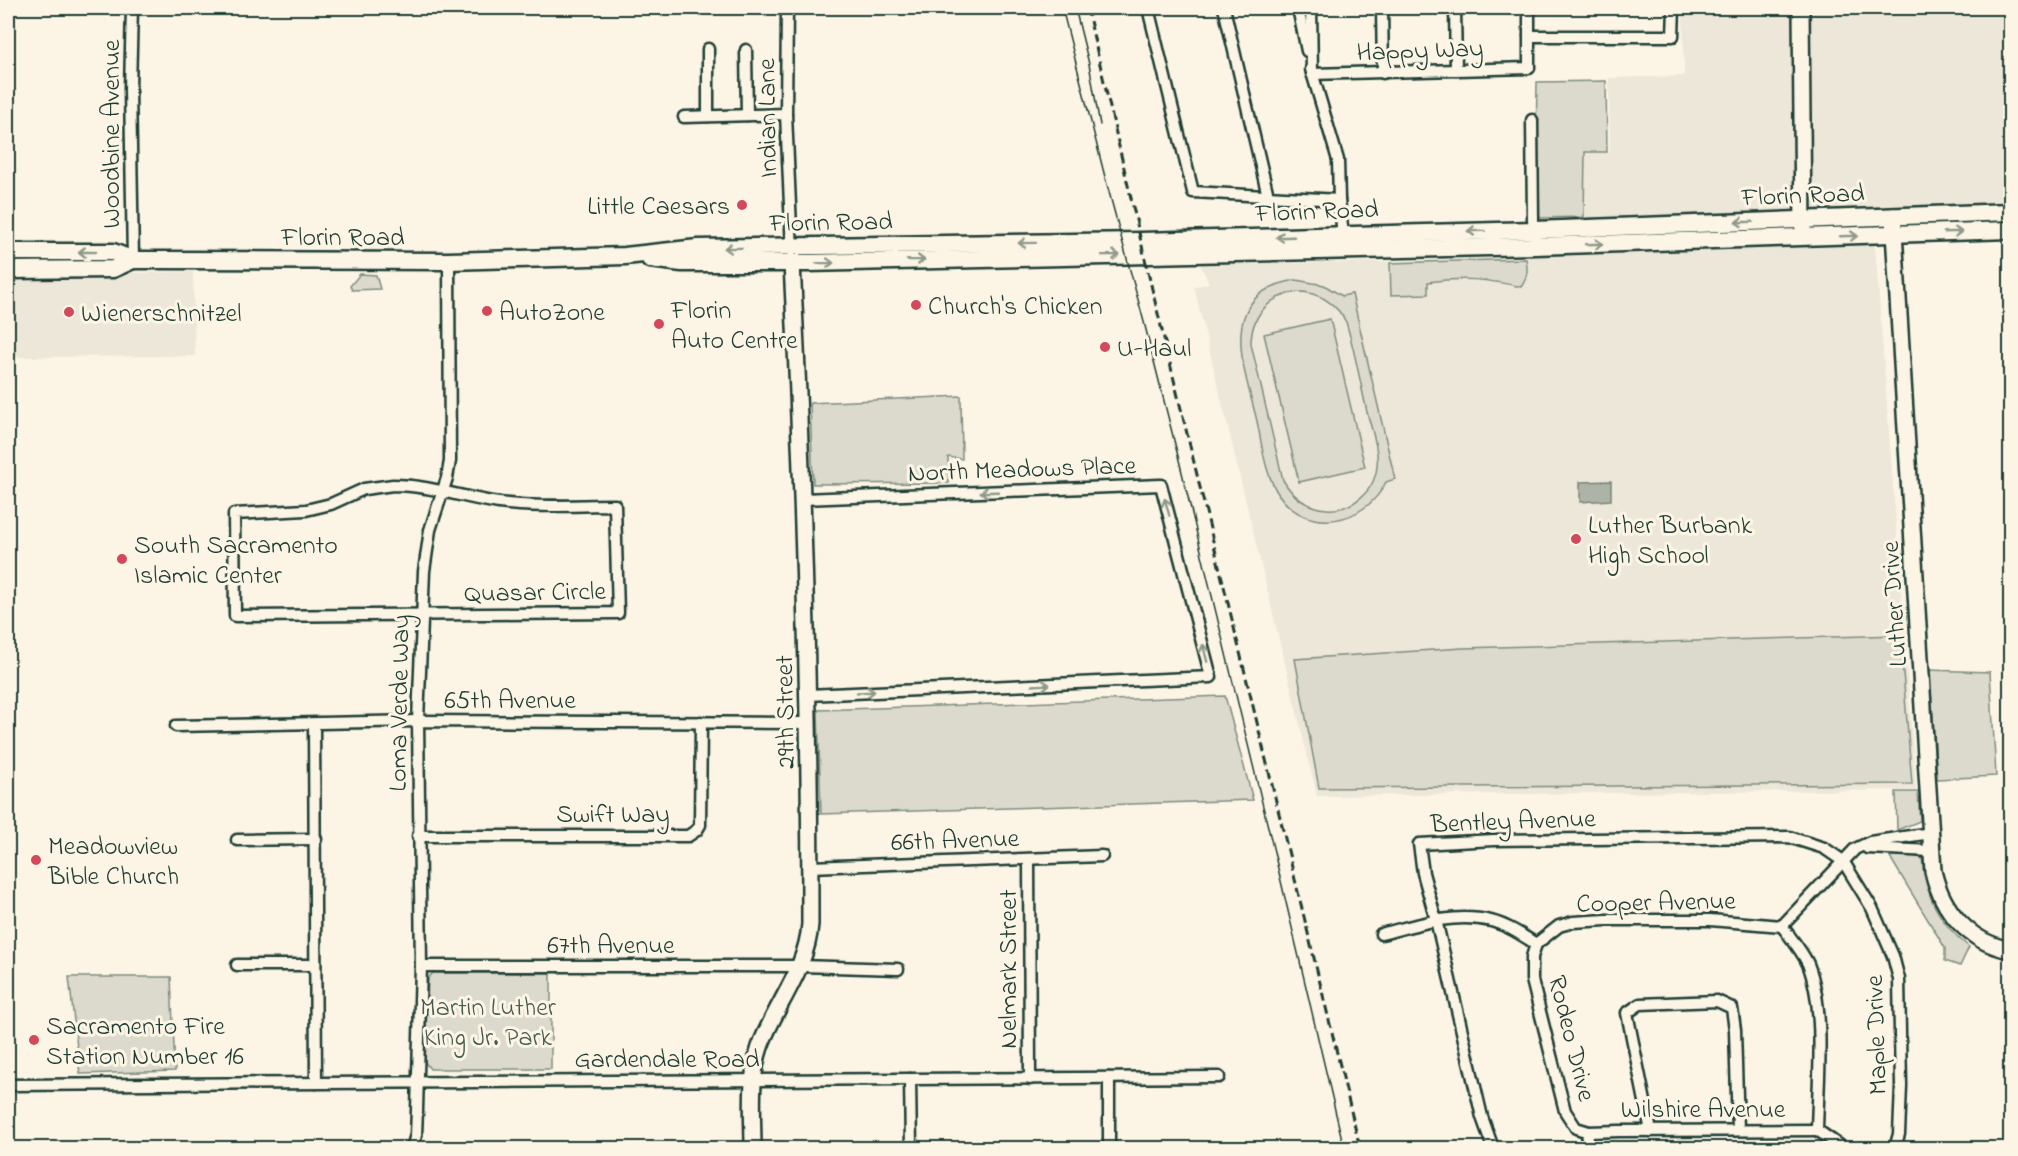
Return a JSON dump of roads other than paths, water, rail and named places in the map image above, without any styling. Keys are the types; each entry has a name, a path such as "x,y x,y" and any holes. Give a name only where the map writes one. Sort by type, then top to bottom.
{"main road":[{"name":"Florin Road","path":"792,255 1325,251 1802,220 2010,212"},
{"name":"Florin Road","path":"11,254 112,252 133,260 251,262 449,261 626,256 682,263 792,255 1405,232 1535,238 1803,237 2010,230"},
{"path":"1325,251 1343,235"},
{"name":"Florin Road","path":"8,270 113,269 133,260"}],"street":[{"name":"Woodbine Avenue","path":"132,8 130,88 133,260"},
{"name":"Indian Lane","path":"787,8 786,114 792,255"},
{"path":"1148,8 1193,192 1339,200"},
{"path":"1224,8 1268,196"},
{"path":"1298,8 1312,74 1338,160 1343,235"},
{"path":"1311,8 1312,74"},
{"path":"1382,8 1383,73"},
{"path":"1455,8 1456,70"},
{"path":"1529,8 1529,36 1673,36 1674,8"},
{"path":"1801,8 1803,237"},
{"name":"Happy Way","path":"1312,74 1528,68 1529,36"},
{"path":"708,49 708,116"},
{"path":"746,50 747,115"},
{"path":"684,117 786,114"},
{"path":"1532,120 1535,238"},
{"name":"Luther Drive","path":"1893,216 1933,871 1938,890 1953,916 1974,935 1994,946 2010,950"},
{"name":"29th Street","path":"753,1149 753,1080 761,1045 801,966 810,935 808,695 803,499 792,255"},
{"name":"Loma Verde Way","path":"412,1149 416,1135 421,966 418,722 426,548 450,461 449,261"},
{"path":"423,615 235,616 234,513 306,510 331,504 351,494 379,486 410,485 443,492"},
{"name":"North Meadows Place","path":"803,499 1161,485 1211,677 808,695"},
{"name":"Quasar Circle","path":"423,615 618,613 615,505 525,505 499,503 443,492"},
{"name":"65th Avenue","path":"176,726 418,722 808,723"},
{"name":"Swift Way","path":"418,836 688,836 694,833 700,825 701,722"},
{"path":"314,724 316,1083"},
{"path":"1844,1149 1817,1130 1819,1041 1817,990 1807,962 1782,926 1855,849 1870,842 1931,833"},
{"name":"Bentley Avenue","path":"1493,1149 1482,1117 1423,873 1419,844 1494,840 1789,837 1824,848 1843,861"},
{"path":"237,840 316,839"},
{"path":"1855,849 1901,848 1932,851"},
{"name":"66th Avenue","path":"810,867 1102,856"},
{"name":"Nelmark Street","path":"1029,859 1030,1078"},
{"name":"Maple Drive","path":"1843,861 1872,908 1886,938 1899,979 1901,1086 1899,1134 1895,1149"},
{"path":"1381,934 1436,920 1471,918 1491,921 1515,931 1536,944"},
{"name":"Cooper Avenue","path":"1536,944 1558,926 1573,922 1710,920 1782,926"},
{"name":"Rodeo Drive","path":"1536,944 1532,957 1532,980 1565,1111 1576,1128 1589,1132"},
{"path":"237,965 314,965"},
{"name":"67th Avenue","path":"421,966 801,966 898,969"},
{"path":"1651,1131 1627,1013 1640,1004 1717,1001 1732,1008 1735,1030 1738,1130"},
{"name":"Gardendale Road","path":"8,1085 1219,1077"},
{"path":"1109,1078 1109,1149"},
{"path":"910,1079 911,1149"},
{"name":"Wilshire Avenue","path":"1589,1132 1817,1130"},
{"path":"1585,1149 1589,1132"}],"tram line":[{"path":"1062,8 1179,460 1344,1148"},
{"path":"1075,8 1089,64 1100,125"}],"railway":[{"path":"1087,8 1152,289 1360,1148"}],"place":[{"name":"Little Caesars","path":"742,205"},
{"name":"Church's Chicken","path":"916,305"},
{"name":"AutoZone","path":"487,311"},
{"name":"Wienerschnitzel","path":"69,312"},
{"name":"Florin Auto Centre","path":"659,324"},
{"name":"U-Haul","path":"1105,347"},
{"name":"Luther Burbank High School","path":"1576,539"},
{"name":"South Sacramento Islamic Center","path":"122,559"},
{"name":"Meadowview Bible Church","path":"36,860"},
{"name":"Sacramento Fire Station Number 16","path":"34,1040"}],"park label":[{"name":"Martin Luther King Jr. Park","path":"488,1021"}]}
